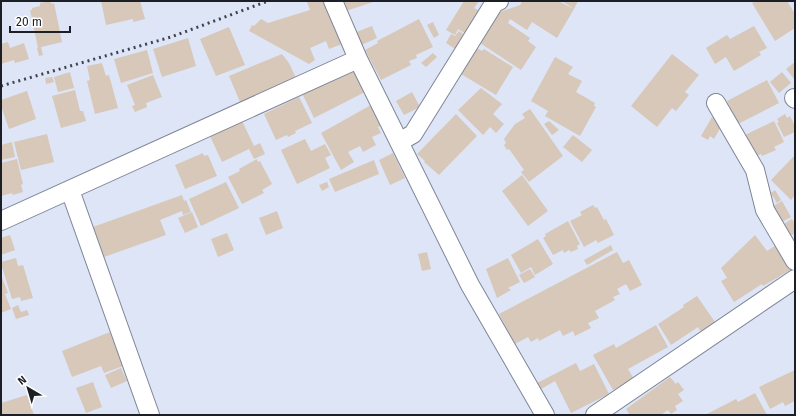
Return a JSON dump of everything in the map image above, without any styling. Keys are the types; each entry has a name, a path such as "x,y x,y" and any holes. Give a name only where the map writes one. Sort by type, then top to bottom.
{"street":[{"path":"333,1 358,59 470,285 545,415"},
{"path":"399,142 413,134 495,2 499,1"},
{"path":"1,221 358,59"},
{"path":"716,103 755,170 765,210 795,260"},
{"path":"70,190 150,415"},
{"path":"595,415 795,279"}],"building":[{"path":"51,1 51,4 54,3 62,42 41,47 43,55 39,56 30,10 40,6 40,3"},
{"path":"101,1 140,1 145,19 133,22 133,19 106,25"},
{"path":"327,1 342,44 329,49 326,41 310,48 315,60 309,64 249,31 252,25 254,26 261,19 268,23 310,10 307,2"},
{"path":"343,1 376,1 346,11"},
{"path":"464,1 479,1 474,8 480,11 466,34 458,29 455,35 446,30"},
{"path":"558,1 574,9 557,38 532,22 527,30 510,19 508,23 530,38 528,41 536,47 521,70 480,43 500,12 520,5 522,2"},
{"path":"562,1 578,1 574,9"},
{"path":"756,1 787,1 795,14 795,28 775,41 752,3"},
{"path":"419,19 433,47 416,55 417,58 409,61 411,65 381,80 365,50 378,43 377,41"},
{"path":"433,22 439,35 434,38 427,25"},
{"path":"372,26 377,38 359,46 354,33"},
{"path":"754,26 767,48 759,52 761,55 734,71 726,57 715,64 706,48 727,35 730,39"},
{"path":"229,27 245,65 216,76 200,39"},
{"path":"459,31 465,35 457,50 446,43 451,34 455,36"},
{"path":"188,38 196,66 162,77 153,49"},
{"path":"8,42 10,48 24,43 29,59 15,63 14,60 1,64 1,44"},
{"path":"477,48 482,51 484,49 513,67 496,95 461,74"},
{"path":"147,50 153,73 121,83 114,59"},
{"path":"433,53 437,57 426,67 421,63"},
{"path":"282,54 289,63 296,78 240,102 229,76"},
{"path":"672,54 699,75 685,92 689,95 676,111 672,108 657,127 631,106"},
{"path":"555,57 573,67 568,74 582,81 576,92 595,103 594,106 596,107 580,136 545,116 548,111 531,101"},
{"path":"795,62 795,80 786,69"},
{"path":"102,63 106,76 109,75 118,108 95,114 87,81 90,80 87,66"},
{"path":"353,68 365,92 314,118 302,93"},
{"path":"70,72 74,88 58,92 54,77"},
{"path":"782,72 791,83 779,93 770,82"},
{"path":"153,75 162,97 146,103 147,107 135,112 132,106 135,105 127,85"},
{"path":"52,77 54,82 46,84 45,78"},
{"path":"767,80 779,103 738,124 727,101"},
{"path":"481,88 502,104 493,114 504,124 496,133 490,127 483,135 458,110"},
{"path":"75,90 80,111 83,111 86,121 61,128 52,96"},
{"path":"27,91 36,119 9,129 1,106 1,100"},
{"path":"412,92 420,107 404,115 396,101"},
{"path":"299,97 312,123 295,131 296,133 288,137 287,135 276,140 264,114"},
{"path":"371,105 382,125 378,127 381,133 372,137 376,145 363,152 360,146 348,152 354,162 341,170 321,133"},
{"path":"530,109 563,156 529,182 521,172 524,170 509,149 507,150 504,145 506,143 504,139 515,124 525,118 522,114"},
{"path":"456,114 477,136 439,175 417,154"},
{"path":"785,114 787,118 790,116 795,126 795,132 784,137 777,123 779,122 777,119"},
{"path":"712,117 723,123 714,139 710,136 708,140 701,136"},
{"path":"242,121 254,146 260,143 265,154 254,159 249,149 222,162 210,136"},
{"path":"549,121 559,130 552,135 544,124"},
{"path":"774,121 784,142 774,147 776,150 762,156 761,154 755,157 745,135"},
{"path":"47,134 54,162 21,170 14,142"},
{"path":"573,135 592,150 582,162 563,147"},
{"path":"305,139 311,151 325,144 331,155 325,158 330,168 297,184 281,150"},
{"path":"12,142 15,157 1,160 1,145"},
{"path":"203,153 204,156 208,155 217,176 185,189 175,165"},
{"path":"393,153 405,178 390,185 379,160"},
{"path":"795,155 795,195 791,200 771,180"},
{"path":"17,159 23,184 21,185 23,192 1,196 1,163"},
{"path":"257,159 258,162 260,161 272,184 262,190 264,193 242,204 228,177 240,171 239,169"},
{"path":"374,160 379,174 335,192 329,179"},
{"path":"522,175 548,211 528,226 502,191"},
{"path":"226,182 239,208 201,226 189,199"},
{"path":"327,182 329,187 322,191 319,185"},
{"path":"775,190 781,200 777,203 771,193"},
{"path":"182,195 191,212 183,215 182,211 160,220 166,235 104,257 93,227"},
{"path":"782,201 791,217 782,222 773,206"},
{"path":"593,205 595,208 597,207 604,220 606,219 614,235 598,243 596,240 584,247 570,221 582,215 580,212"},
{"path":"277,211 283,228 266,235 259,218"},
{"path":"192,212 198,227 185,233 178,218"},
{"path":"792,219 795,224 795,233 789,237 782,225"},
{"path":"568,221 580,244 577,246 578,249 571,252 569,250 564,253 563,250 553,255 543,238 546,236 545,234"},
{"path":"227,233 234,250 218,257 211,239"},
{"path":"10,235 15,250 1,255 1,238"},
{"path":"755,235 767,251 778,244 792,269 763,286 762,284 734,302 721,281 727,278 721,268"},
{"path":"538,239 553,264 535,275 531,267 521,273 511,255"},
{"path":"611,245 613,250 587,265 584,260"},
{"path":"427,252 431,269 422,271 418,254"},
{"path":"617,252 623,263 629,260 642,285 630,291 626,284 617,289 620,294 613,297 615,300 595,311 599,318 588,323 591,328 575,336 573,331 563,336 560,330 539,341 538,338 531,342 528,337 515,344 499,314"},
{"path":"16,258 18,266 23,265 33,298 21,301 20,297 12,299 1,262"},
{"path":"508,258 520,282 508,288 511,290 497,298 486,269"},
{"path":"530,269 535,277 524,283 519,275"},
{"path":"1,275 8,293 5,294 11,309 1,313"},
{"path":"697,296 715,322 701,332 698,327 671,345 658,324 684,307 683,305"},
{"path":"18,305 21,312 27,310 29,315 16,319 12,308"},
{"path":"656,325 668,347 628,369 634,379 613,390 593,355 614,344 616,348"},
{"path":"110,332 123,366 104,373 101,366 72,377 62,351"},
{"path":"576,363 580,371 594,364 609,394 571,413 555,381 541,389 537,383"},
{"path":"121,368 127,381 111,388 105,375"},
{"path":"795,370 795,401 785,406 783,402 770,409 759,387"},
{"path":"670,377 676,384 678,382 684,390 678,394 683,401 675,406 677,410 671,414 668,410 661,415 630,415 626,409"},
{"path":"93,382 102,407 86,413 76,388"},
{"path":"755,393 767,415 705,415 736,399 738,402"},
{"path":"27,395 34,415 2,415 1,403"}],"railway":[{"path":"1,86 171,37 268,1"}]}
